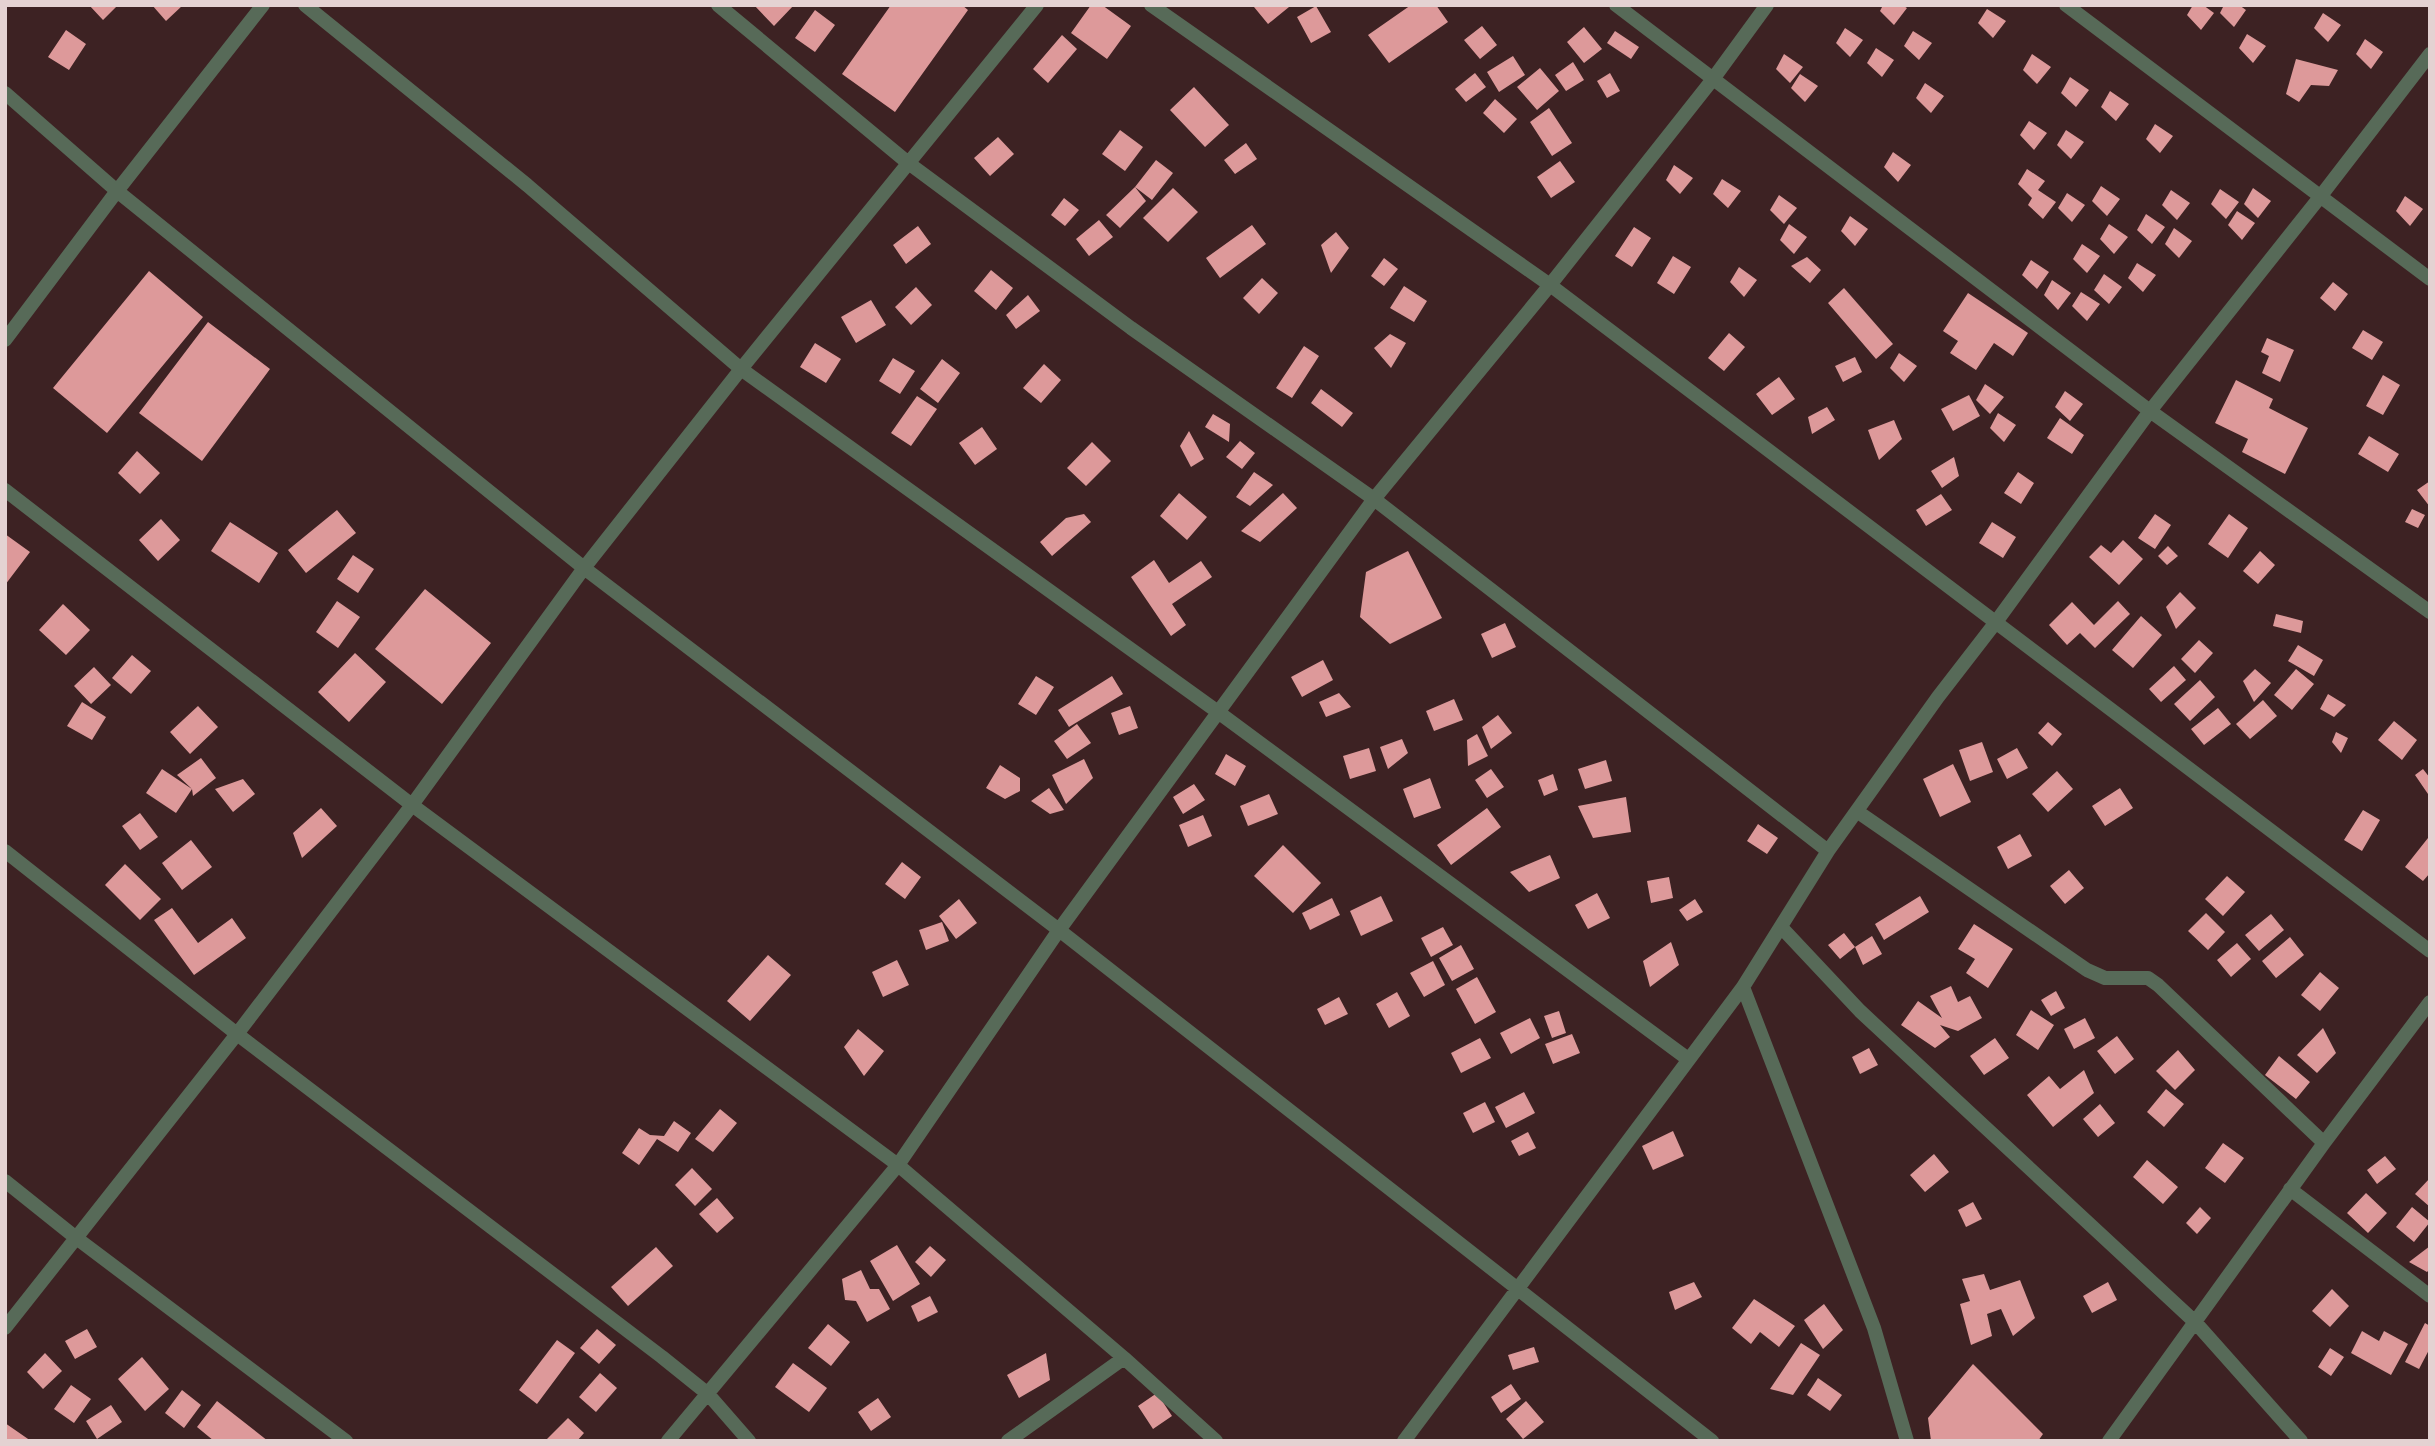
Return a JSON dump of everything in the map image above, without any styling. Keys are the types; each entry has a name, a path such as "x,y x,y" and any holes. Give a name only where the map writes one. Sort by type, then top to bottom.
{"street":[{"path":"5,340 117,191 263,5"},
{"path":"304,5 527,185 741,369 1218,712 1688,1059"},
{"path":"719,5 907,162 1131,328 1374,499 1828,851"},
{"path":"5,1328 237,1034 412,806 584,568 907,162 1037,5"},
{"path":"1151,5 1550,285 2430,951"},
{"path":"1616,5 2150,411 2430,612"},
{"path":"668,1441 898,1165 1059,930 1374,499 1550,285 1713,79 1767,5"},
{"path":"2066,5 2430,279"},
{"path":"1404,1441 1743,987 1828,851 1938,697 2150,411 2430,54"},
{"path":"5,93 117,191 584,568 1059,930 1712,1441"},
{"path":"5,490 412,806 898,1165 1124,1358 1216,1441"},
{"path":"1857,812 2087,970 2105,978 2148,978 2158,985 2324,1143"},
{"path":"5,851 237,1034 708,1394 749,1441"},
{"path":"1782,928 1860,1011 2195,1322 2301,1441"},
{"path":"1743,987 1874,1328 1907,1441"},
{"path":"2109,1441 2290,1189 2430,1002"},
{"path":"5,1181 346,1441"},
{"path":"2290,1189 2430,1296"},
{"path":"1008,1441 1124,1358"}],"building":[{"path":"89,5 118,5 103,20"},
{"path":"152,5 183,5 166,21"},
{"path":"754,5 794,5 774,26"},
{"path":"891,5 962,5 968,10 895,112 842,74"},
{"path":"1091,5 1102,5 1131,26 1107,59 1071,33"},
{"path":"1411,5 1436,5 1448,22 1389,63 1368,35"},
{"path":"1883,5 1902,5 1907,8 1894,25 1880,11"},
{"path":"2193,5 2203,5 2214,13 2201,30 2187,15"},
{"path":"2224,5 2239,5 2246,10 2234,27 2220,13"},
{"path":"1316,6 1331,32 1311,43 1297,17"},
{"path":"1254,7 1289,7 1268,24"},
{"path":"1987,9 2006,21 1993,38 1978,23"},
{"path":"815,10 835,25 815,52 795,38"},
{"path":"2323,13 2341,25 2328,42 2314,28"},
{"path":"1482,26 1497,45 1480,59 1464,40"},
{"path":"1584,27 1602,49 1584,63 1567,42"},
{"path":"1845,28 1863,40 1850,57 1836,43"},
{"path":"66,30 86,44 69,70 48,57"},
{"path":"1615,31 1639,47 1631,59 1607,43"},
{"path":"1913,31 1932,43 1919,60 1904,46"},
{"path":"2247,34 2266,46 2253,63 2239,48"},
{"path":"1062,35 1077,49 1048,83 1033,69"},
{"path":"2365,39 2383,52 2371,69 2356,54"},
{"path":"1876,48 1894,60 1882,77 1867,63"},
{"path":"1784,54 1803,67 1790,83 1776,69"},
{"path":"2032,54 2051,67 2037,84 2023,70"},
{"path":"1513,56 1525,75 1499,92 1487,72"},
{"path":"2296,59 2338,70 2329,86 2311,85 2299,102 2286,94"},
{"path":"1573,62 1584,80 1566,91 1555,75"},
{"path":"1540,68 1559,91 1537,110 1517,87"},
{"path":"1475,73 1486,87 1466,102 1455,89"},
{"path":"1610,73 1620,91 1607,98 1597,81"},
{"path":"1800,74 1818,86 1805,102 1791,88"},
{"path":"2070,77 2089,90 2076,107 2061,93"},
{"path":"1925,83 1944,96 1931,113 1916,98"},
{"path":"1194,87 1229,125 1205,147 1170,110"},
{"path":"2110,91 2129,104 2116,121 2101,107"},
{"path":"1495,99 1517,119 1504,133 1483,113"},
{"path":"1549,108 1572,143 1552,156 1530,122"},
{"path":"2029,121 2047,133 2034,150 2020,135"},
{"path":"2155,124 2173,136 2160,153 2146,139"},
{"path":"1120,130 1143,147 1125,171 1102,154"},
{"path":"2066,130 2084,142 2071,159 2057,145"},
{"path":"998,137 1014,154 990,176 974,158"},
{"path":"1246,143 1257,159 1235,174 1224,160"},
{"path":"1893,152 1911,165 1898,182 1884,167"},
{"path":"1156,160 1173,173 1152,200 1135,187"},
{"path":"1560,161 1575,182 1551,198 1537,177"},
{"path":"1674,165 1693,178 1680,194 1666,180"},
{"path":"2027,169 2045,181 2038,190 2056,202 2043,219 2028,205 2032,198 2018,184"},
{"path":"1722,179 1741,191 1728,208 1713,194"},
{"path":"2101,186 2120,199 2107,216 2092,201"},
{"path":"1135,187 1146,201 1120,228 1106,215"},
{"path":"1173,188 1198,212 1168,242 1143,218"},
{"path":"2253,188 2271,201 2258,218 2244,204"},
{"path":"2220,189 2239,202 2226,219 2211,204"},
{"path":"2171,190 2190,203 2177,220 2162,205"},
{"path":"2067,193 2085,205 2072,222 2058,208"},
{"path":"1779,195 1797,208 1784,224 1770,210"},
{"path":"2405,196 2423,209 2410,226 2396,211"},
{"path":"1064,198 1079,210 1065,226 1051,215"},
{"path":"2237,211 2255,223 2242,240 2228,225"},
{"path":"2146,214 2165,227 2152,244 2137,230"},
{"path":"1850,216 1868,229 1855,246 1841,231"},
{"path":"1099,220 1113,237 1089,256 1076,239"},
{"path":"1789,224 1807,237 1794,254 1780,240"},
{"path":"2109,224 2128,237 2114,254 2100,239"},
{"path":"1252,225 1266,244 1220,278 1206,258"},
{"path":"918,226 931,244 906,264 893,245"},
{"path":"1634,227 1651,238 1632,267 1615,256"},
{"path":"2174,228 2192,241 2179,258 2165,244"},
{"path":"1336,232 1349,248 1331,273 1321,245"},
{"path":"2082,244 2100,256 2087,273 2073,259"},
{"path":"1673,256 1691,267 1674,294 1657,283"},
{"path":"1807,257 1821,270 1810,283 1791,266"},
{"path":"1384,258 1398,269 1384,286 1371,276"},
{"path":"2031,260 2049,272 2037,289 2022,275"},
{"path":"2137,263 2156,275 2143,292 2128,278"},
{"path":"1739,267 1757,280 1744,297 1730,282"},
{"path":"991,270 1013,288 996,310 974,291"},
{"path":"149,271 203,317 107,433 53,388"},
{"path":"2104,274 2122,287 2109,304 2094,290"},
{"path":"1262,278 1278,293 1259,314 1243,298"},
{"path":"2052,280 2071,293 2058,310 2044,295"},
{"path":"2333,282 2348,294 2335,311 2320,298"},
{"path":"1404,286 1427,301 1414,322 1390,308"},
{"path":"916,287 932,305 911,325 895,307"},
{"path":"1844,288 1893,344 1876,359 1828,303"},
{"path":"2081,292 2100,304 2087,321 2072,306"},
{"path":"1968,293 2028,333 2013,356 1994,343 1976,370 1950,353 1958,341 1943,331"},
{"path":"1028,295 1040,311 1016,329 1006,315"},
{"path":"871,300 886,325 856,343 841,317"},
{"path":"208,322 270,369 202,461 139,413"},
{"path":"2363,330 2383,342 2372,360 2352,348"},
{"path":"1729,333 1745,347 1724,371 1708,358"},
{"path":"1390,334 1406,343 1391,368 1374,348"},
{"path":"2267,338 2294,350 2280,382 2262,373 2269,356 2261,352"},
{"path":"815,343 841,359 826,383 800,367"},
{"path":"1304,346 1319,356 1292,398 1276,388"},
{"path":"1899,353 1917,366 1904,382 1890,368"},
{"path":"1855,357 1862,372 1843,382 1835,366"},
{"path":"893,358 915,371 900,394 879,381"},
{"path":"942,359 960,373 938,403 920,389"},
{"path":"1044,364 1061,380 1041,403 1023,388"},
{"path":"2383,375 2400,385 2383,415 2366,406"},
{"path":"1779,377 1795,399 1772,415 1756,394"},
{"path":"2236,380 2273,399 2269,408 2308,428 2285,474 2242,452 2248,439 2215,423"},
{"path":"1985,384 2004,397 1990,414 1976,400"},
{"path":"1321,389 1353,413 1342,427 1311,403"},
{"path":"2065,391 2083,404 2070,421 2055,407"},
{"path":"1969,395 1980,416 1953,431 1941,409"},
{"path":"917,396 937,409 911,446 891,433"},
{"path":"1827,407 1835,420 1812,434 1808,417"},
{"path":"1998,413 2016,425 2004,442 1990,428"},
{"path":"1213,414 1230,424 1229,442 1205,427"},
{"path":"2060,418 2084,435 2072,454 2047,438"},
{"path":"1894,420 1902,439 1879,460 1868,430"},
{"path":"982,427 997,449 975,465 959,443"},
{"path":"1189,431 1204,459 1191,467 1180,446"},
{"path":"2369,436 2399,454 2388,472 2358,454"},
{"path":"1240,441 1255,453 1242,469 1226,457"},
{"path":"1092,442 1111,461 1086,486 1067,468"},
{"path":"137,451 160,473 140,494 118,473"},
{"path":"1954,457 1959,476 1942,488 1931,471"},
{"path":"1254,472 1273,485 1250,506 1236,497"},
{"path":"2018,472 2034,483 2021,504 2004,493"},
{"path":"2430,481 2430,507 2417,490"},
{"path":"1179,493 1207,517 1187,540 1160,516"},
{"path":"1283,493 1297,508 1260,542 1241,531"},
{"path":"1941,494 1952,510 1926,526 1916,510"},
{"path":"2412,509 2425,515 2418,528 2405,522"},
{"path":"337,510 356,533 306,573 288,550"},
{"path":"1084,514 1091,522 1052,556 1040,542 1066,518"},
{"path":"2155,514 2171,525 2155,549 2138,538"},
{"path":"2229,514 2248,528 2228,558 2208,544"},
{"path":"161,519 180,540 158,561 139,540"},
{"path":"230,522 278,553 259,583 211,551"},
{"path":"1992,522 2016,537 2003,558 1979,543"},
{"path":"5,534 30,552 5,585"},
{"path":"2123,540 2143,559 2119,585 2089,557 2101,545 2111,553"},
{"path":"2168,546 2178,556 2167,565 2158,556"},
{"path":"1408,551 1442,618 1390,644 1360,617 1366,572"},
{"path":"2260,551 2275,565 2258,584 2243,571"},
{"path":"353,555 374,569 358,593 337,579"},
{"path":"1154,560 1169,583 1201,561 1212,577 1172,604 1186,625 1171,636 1131,577"},
{"path":"425,589 491,643 442,704 375,649"},
{"path":"2180,592 2196,608 2176,629 2166,607"},
{"path":"337,601 360,617 338,648 316,632"},
{"path":"2118,601 2130,614 2095,648 2080,633 2067,645 2049,625 2072,602 2094,625"},
{"path":"63,604 90,630 66,655 39,630"},
{"path":"2276,614 2303,621 2301,633 2273,626"},
{"path":"2141,616 2162,635 2133,668 2112,650"},
{"path":"1505,623 1516,647 1492,658 1481,634"},
{"path":"2199,640 2213,653 2195,673 2181,659"},
{"path":"2298,645 2323,660 2314,676 2288,661"},
{"path":"355,653 386,682 349,722 318,692"},
{"path":"132,655 151,671 131,694 112,678"},
{"path":"1323,660 1333,680 1302,697 1291,677"},
{"path":"2174,666 2186,680 2161,702 2149,689"},
{"path":"94,667 111,685 91,704 74,686"},
{"path":"2255,669 2271,683 2254,702 2243,681"},
{"path":"2296,669 2314,684 2292,710 2274,695"},
{"path":"1036,676 1054,687 1036,715 1018,704"},
{"path":"1112,676 1123,694 1069,727 1058,710"},
{"path":"2200,680 2215,697 2190,721 2174,704"},
{"path":"1339,693 1351,707 1326,717 1319,702"},
{"path":"2328,694 2346,705 2334,717 2320,709"},
{"path":"1454,699 1463,720 1434,731 1426,711"},
{"path":"2263,700 2277,716 2250,739 2236,724"},
{"path":"82,702 106,717 92,740 67,726"},
{"path":"198,706 218,727 190,754 170,732"},
{"path":"1130,706 1138,728 1119,735 1111,713"},
{"path":"2218,708 2231,724 2204,745 2191,729"},
{"path":"1498,715 1512,733 1491,749 1482,727"},
{"path":"2394,721 2417,740 2402,760 2378,740"},
{"path":"2048,722 2062,734 2052,746 2038,733"},
{"path":"1077,724 1091,743 1067,759 1054,741"},
{"path":"2336,732 2348,738 2341,753 2332,742"},
{"path":"1477,734 1488,756 1468,766 1467,740"},
{"path":"1402,739 1408,753 1388,769 1380,747"},
{"path":"1982,742 1993,772 1970,781 1959,750"},
{"path":"1369,748 1376,771 1350,779 1343,756"},
{"path":"2017,748 2028,768 2007,779 1997,759"},
{"path":"1226,754 1246,766 1235,786 1215,774"},
{"path":"201,758 216,778 193,796 192,789 177,775"},
{"path":"1084,759 1093,778 1066,804 1052,775"},
{"path":"1606,760 1612,781 1585,789 1578,769"},
{"path":"1953,764 1971,802 1940,817 1923,779"},
{"path":"1000,765 1020,778 1020,791 1005,799 986,788"},
{"path":"162,769 192,789 176,813 146,793"},
{"path":"1491,769 1504,787 1487,798 1475,780"},
{"path":"2423,769 2430,778 2428,794 2415,775"},
{"path":"2057,771 2073,789 2048,812 2032,794"},
{"path":"1553,774 1558,790 1544,796 1538,780"},
{"path":"1430,778 1441,808 1414,818 1403,789"},
{"path":"243,779 255,794 233,812 215,789"},
{"path":"1194,784 1205,800 1183,814 1173,797"},
{"path":"1049,788 1064,810 1050,814 1031,801"},
{"path":"2120,788 2133,808 2105,826 2092,806"},
{"path":"1269,794 1278,814 1248,826 1240,806"},
{"path":"1626,797 1631,832 1593,838 1578,806"},
{"path":"321,808 337,826 302,858 293,833"},
{"path":"1487,808 1501,827 1451,865 1437,845"},
{"path":"2363,810 2380,820 2362,851 2344,840"},
{"path":"140,813 158,837 140,850 122,826"},
{"path":"1203,815 1212,836 1188,847 1179,825"},
{"path":"1758,824 1778,838 1767,854 1747,841"},
{"path":"2020,834 2032,856 2008,869 1997,847"},
{"path":"2428,838 2430,873 2423,881 2405,867"},
{"path":"191,840 212,867 182,890 162,863"},
{"path":"1283,845 1321,883 1293,913 1254,876"},
{"path":"1550,855 1560,878 1529,892 1510,872"},
{"path":"902,862 921,877 905,899 885,884"},
{"path":"125,864 161,899 140,920 105,885"},
{"path":"2069,870 2084,888 2065,904 2050,886"},
{"path":"2227,876 2245,892 2223,916 2205,899"},
{"path":"1669,877 1673,898 1651,903 1647,881"},
{"path":"1597,893 1610,918 1588,929 1575,905"},
{"path":"1381,896 1393,921 1361,936 1350,911"},
{"path":"1920,896 1929,912 1884,940 1875,924"},
{"path":"1332,898 1340,915 1310,930 1302,913"},
{"path":"959,899 977,923 956,939 939,916"},
{"path":"1695,899 1703,912 1687,921 1679,910"},
{"path":"172,908 198,943 232,918 246,938 194,975 154,920"},
{"path":"2206,913 2225,932 2208,950 2188,931"},
{"path":"2271,914 2284,930 2259,951 2245,935"},
{"path":"942,922 949,941 926,950 919,930"},
{"path":"1974,924 2013,949 1988,988 1966,973 1975,959 1958,949"},
{"path":"1443,927 1453,945 1431,957 1421,938"},
{"path":"1844,933 1855,947 1840,959 1828,945"},
{"path":"1872,936 1882,954 1863,965 1855,947"},
{"path":"2290,937 2304,955 2276,978 2262,961"},
{"path":"1671,942 1679,965 1650,987 1643,961"},
{"path":"2237,943 2251,959 2231,977 2217,960"},
{"path":"1461,945 1474,969 1452,981 1439,958"},
{"path":"768,955 791,975 750,1021 727,1001"},
{"path":"897,960 909,985 883,997 872,972"},
{"path":"1433,961 1445,985 1424,997 1410,973"},
{"path":"2320,972 2339,988 2320,1011 2301,995"},
{"path":"1477,977 1496,1012 1475,1024 1456,989"},
{"path":"1951,986 1958,1002 1970,996 1982,1018 1958,1031 1940,1025 1950,1037 1935,1048 1901,1025 1918,1001 1942,1018 1930,996"},
{"path":"2056,991 2065,1008 2051,1016 2041,1000"},
{"path":"1397,992 1410,1016 1389,1028 1376,1004"},
{"path":"1339,997 1348,1014 1325,1025 1317,1009"},
{"path":"2031,1010 2054,1025 2038,1050 2016,1035"},
{"path":"1559,1011 1566,1033 1552,1038 1544,1016"},
{"path":"1530,1018 1540,1038 1511,1054 1500,1033"},
{"path":"2085,1018 2095,1038 2074,1049 2064,1029"},
{"path":"2323,1028 2336,1053 2317,1073 2297,1055"},
{"path":"858,1029 884,1051 864,1076 844,1047"},
{"path":"1572,1034 1580,1053 1553,1064 1545,1044"},
{"path":"2117,1036 2134,1059 2115,1074 2097,1051"},
{"path":"1480,1038 1491,1058 1461,1073 1451,1053"},
{"path":"1995,1038 2009,1058 1984,1075 1970,1056"},
{"path":"1869,1048 1878,1065 1860,1074 1852,1057"},
{"path":"2178,1050 2195,1070 2175,1090 2156,1071"},
{"path":"2279,1056 2310,1082 2296,1099 2265,1075"},
{"path":"2084,1070 2094,1093 2053,1127 2027,1095 2049,1076 2060,1089"},
{"path":"2166,1089 2184,1104 2164,1127 2147,1112"},
{"path":"1524,1092 1535,1113 1506,1128 1495,1107"},
{"path":"1485,1102 1495,1122 1473,1133 1463,1113"},
{"path":"2100,1104 2115,1123 2098,1137 2083,1119"},
{"path":"720,1109 737,1123 713,1152 695,1139"},
{"path":"674,1121 691,1133 678,1152 657,1139 639,1165 622,1153 639,1128 650,1135 664,1136"},
{"path":"1673,1131 1684,1156 1653,1170 1642,1146"},
{"path":"1528,1132 1536,1148 1519,1156 1511,1141"},
{"path":"2223,1143 2244,1158 2225,1183 2205,1168"},
{"path":"1934,1154 1949,1172 1925,1192 1910,1175"},
{"path":"2385,1156 2396,1169 2377,1184 2367,1170"},
{"path":"2147,1160 2178,1187 2163,1204 2133,1177"},
{"path":"692,1168 712,1189 695,1206 675,1185"},
{"path":"2430,1178 2430,1207 2415,1194"},
{"path":"2366,1193 2387,1213 2368,1233 2347,1213"},
{"path":"717,1198 734,1218 717,1233 699,1214"},
{"path":"1973,1202 1982,1219 1966,1227 1958,1210"},
{"path":"2200,1207 2211,1218 2197,1234 2186,1223"},
{"path":"2412,1207 2430,1222 2414,1242 2396,1227"},
{"path":"897,1245 920,1284 893,1301 870,1261"},
{"path":"930,1246 946,1260 931,1277 915,1262"},
{"path":"2430,1246 2430,1269 2427,1272 2409,1262"},
{"path":"656,1247 673,1266 628,1306 611,1287"},
{"path":"861,1270 870,1289 879,1289 890,1309 867,1322 856,1301 845,1300 842,1279"},
{"path":"1984,1274 1990,1290 2020,1280 2035,1318 2013,1336 2001,1309 1987,1314 1992,1336 1971,1345 1960,1304 1970,1301 1962,1279"},
{"path":"1694,1282 1702,1297 1675,1310 1669,1292"},
{"path":"2108,1282 2117,1300 2092,1313 2083,1296"},
{"path":"2332,1289 2349,1306 2330,1327 2312,1311"},
{"path":"930,1296 938,1312 918,1322 911,1306"},
{"path":"1754,1299 1795,1326 1779,1347 1760,1332 1751,1344 1732,1328"},
{"path":"1824,1304 1843,1330 1823,1349 1804,1320"},
{"path":"2425,1323 2430,1326 2430,1348 2419,1369 2405,1362"},
{"path":"828,1324 850,1342 831,1366 808,1348"},
{"path":"87,1329 97,1347 75,1359 65,1341"},
{"path":"597,1329 616,1345 599,1364 580,1348"},
{"path":"2362,1331 2379,1341 2384,1331 2408,1344 2391,1375 2351,1353"},
{"path":"557,1340 575,1353 537,1404 519,1390"},
{"path":"1801,1343 1820,1355 1793,1395 1770,1389"},
{"path":"1534,1347 1539,1362 1513,1370 1508,1355"},
{"path":"2330,1348 2344,1357 2331,1376 2318,1367"},
{"path":"45,1353 62,1371 43,1389 27,1372"},
{"path":"1046,1353 1050,1380 1019,1398 1007,1375"},
{"path":"142,1357 169,1389 145,1411 118,1379"},
{"path":"793,1363 827,1388 809,1412 775,1387"},
{"path":"1973,1364 2043,1434 2038,1441 1931,1441 1928,1418"},
{"path":"600,1373 617,1388 596,1412 579,1397"},
{"path":"1818,1378 1842,1395 1830,1411 1807,1395"},
{"path":"1511,1384 1521,1399 1501,1413 1491,1397"},
{"path":"71,1385 91,1399 74,1423 54,1409"},
{"path":"182,1390 201,1405 184,1428 165,1413"},
{"path":"1157,1393 1172,1416 1153,1429 1138,1406"},
{"path":"878,1398 891,1417 871,1431 858,1412"},
{"path":"217,1401 268,1441 214,1441 197,1427"},
{"path":"1526,1401 1544,1422 1523,1439 1506,1419"},
{"path":"111,1405 122,1422 97,1439 86,1421"},
{"path":"568,1418 584,1433 577,1441 545,1441"},
{"path":"5,1423 31,1441 5,1441"}]}
